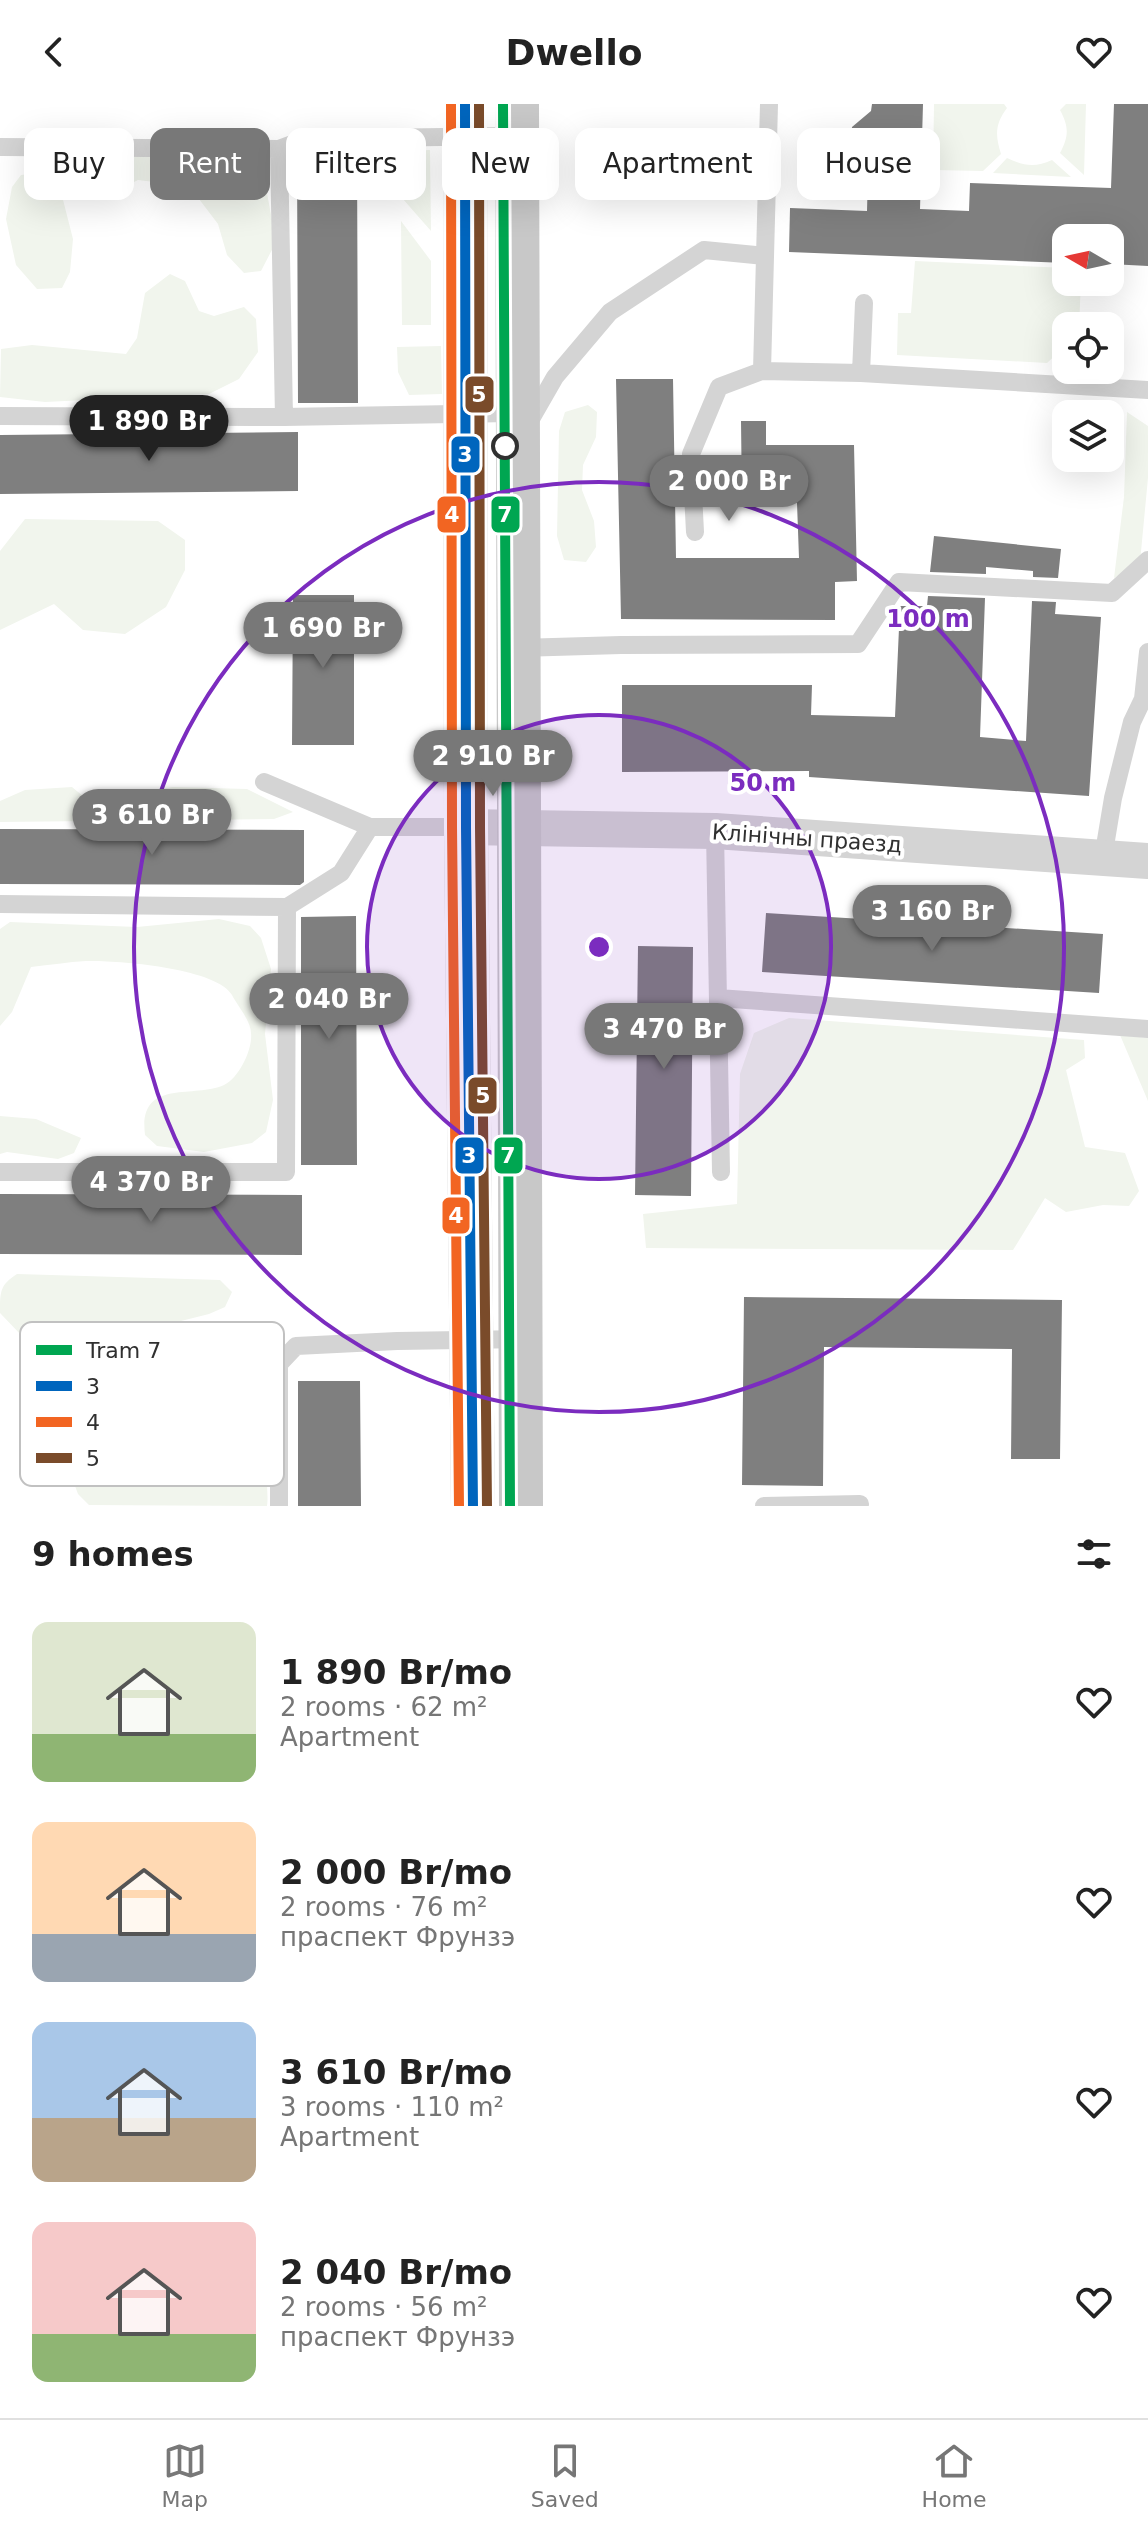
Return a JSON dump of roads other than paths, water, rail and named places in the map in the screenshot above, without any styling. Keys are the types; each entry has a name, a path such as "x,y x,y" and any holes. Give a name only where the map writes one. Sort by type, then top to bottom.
{"main road":[{"path":"465,120 466,827 473,1506"},
{"path":"517,120 521,1506"}],"street":[{"name":"Клінічны праезд","path":"466,827 715,831 1148,861"}],"lane":[{"path":"762,371 769,104"},
{"path":"0,147 279,149 306,139 465,120 517,120"},
{"path":"279,149 284,417"},
{"path":"0,416 284,417 466,413 519,427 555,377 610,312 704,250 765,256"},
{"path":"861,373 864,303"},
{"path":"695,532 691,454 719,387 762,371 861,373 1148,390"},
{"path":"519,648 858,644 899,582 1112,593 1148,560"},
{"path":"1103,858 1113,798 1132,722 1146,699 1148,652"},
{"path":"264,782 370,827 466,827"},
{"path":"0,904 287,907 341,873 370,827"},
{"path":"715,831 721,1172"},
{"path":"0,1172 286,1172 287,907"},
{"path":"718,998 1148,1029"},
{"path":"284,1359 296,1346 520,1339"},
{"path":"764,1506 860,1504"}],"tram line":[{"name":"7","path":"503,104 510,1506"}]}
